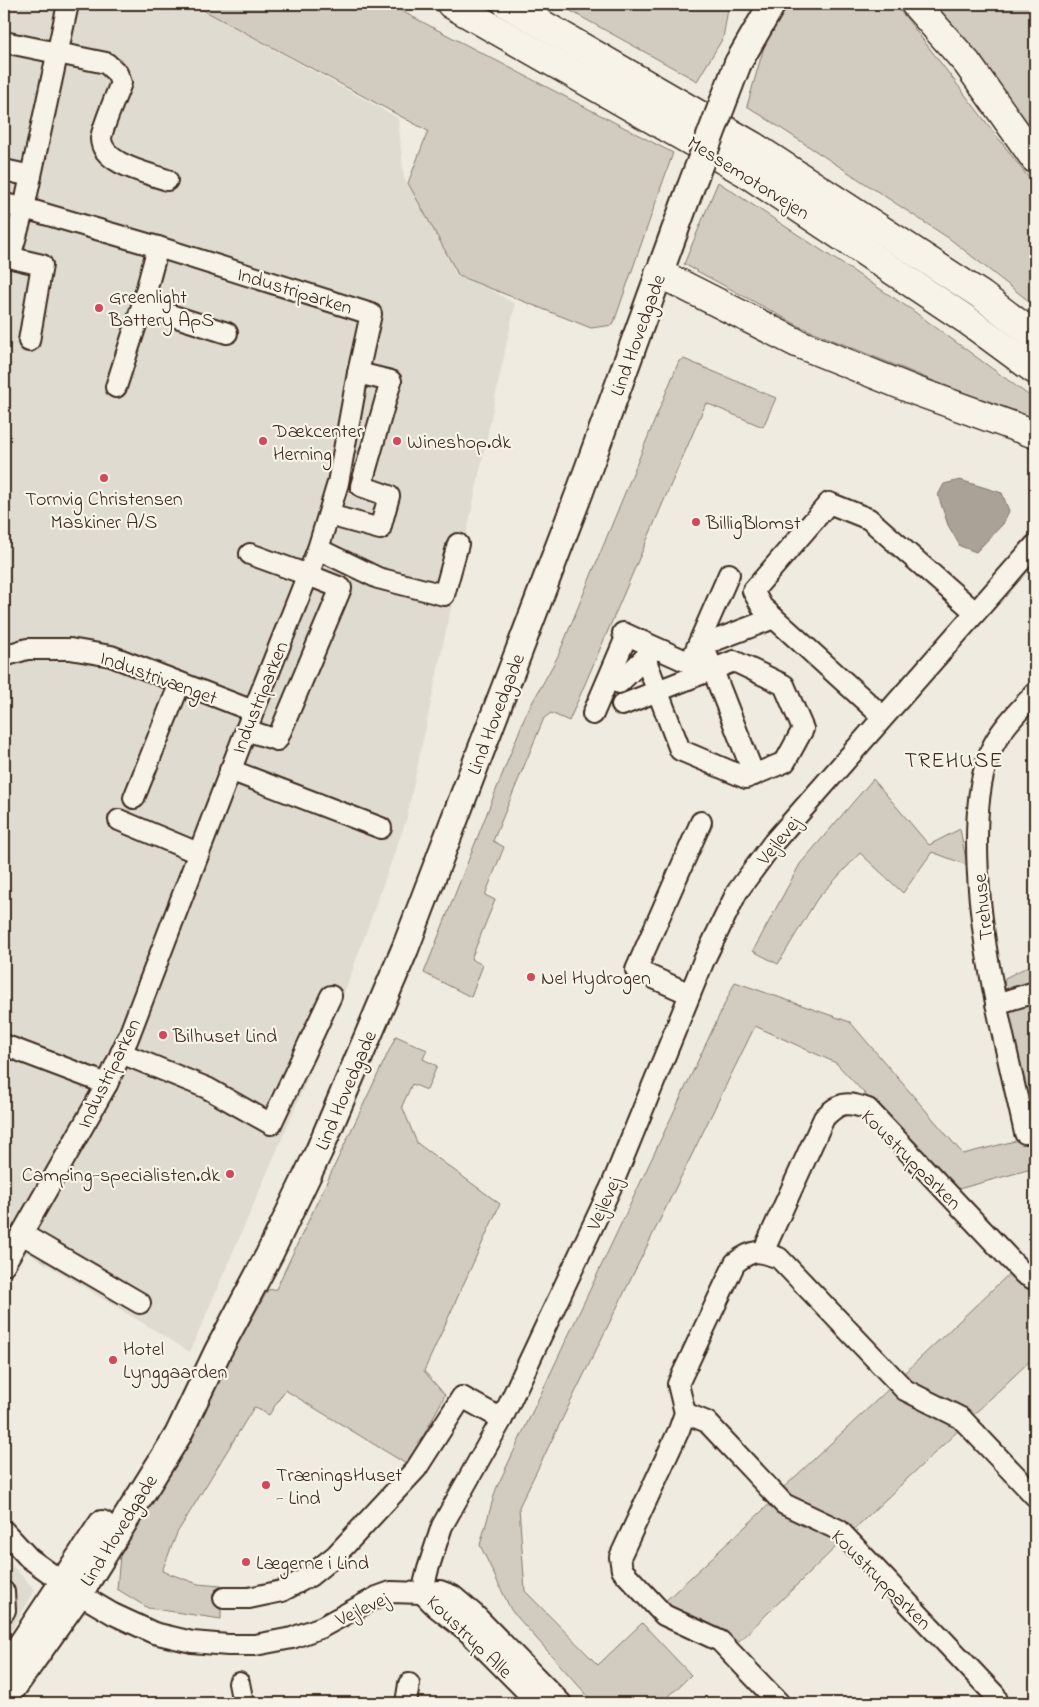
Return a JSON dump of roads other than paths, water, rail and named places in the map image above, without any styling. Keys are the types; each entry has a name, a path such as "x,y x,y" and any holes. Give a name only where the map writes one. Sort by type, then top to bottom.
{"highway":[{"name":"Messemotorvejen","path":"451,4 745,172 968,320 1035,370"},
{"name":"Messemotorvejen","path":"507,4 753,146 981,295 1035,336"},
{"path":"915,4 967,63 1035,159"},
{"path":"659,273 797,343 916,391 1035,434"}],"main road":[{"name":"Lind Hovedgade","path":"4,1671 71,1588 178,1435 218,1351 269,1255 319,1151 405,949 578,494 738,63 751,4"},
{"name":"Lind Hovedgade","path":"738,63 772,4"},
{"name":"Lind Hovedgade","path":"4,1700 71,1588"}],"street":[{"path":"29,341 42,265 7,256 24,208 68,4"},
{"path":"4,42 106,63 117,73 121,83 101,138 106,152 120,163 167,180"},
{"path":"4,170 31,176"},
{"name":"Industriparken","path":"4,204 24,208 158,247 371,314 338,483 318,550 253,711 121,1053 107,1084 4,1265"},
{"path":"116,388 142,306 158,247"},
{"path":"142,306 227,333"},
{"path":"329,516 380,529 389,496 361,486 391,381 358,373"},
{"path":"883,717 762,607 753,591 829,503 869,520 975,612"},
{"path":"318,550 378,578 444,595 458,544"},
{"name":"Vejlevej","path":"4,1531 30,1558 71,1588 113,1614 154,1633 192,1642 255,1645 292,1638 322,1626 377,1597 391,1592 422,1593 442,1526 502,1419 612,1185 704,960 737,892 773,843 1035,545"},
{"path":"246,730 278,740 341,588 250,554"},
{"path":"593,714 625,634 651,653 690,663 701,644 730,574"},
{"path":"701,644 774,618"},
{"path":"701,644 754,775"},
{"name":"Industrivænget","path":"4,656 27,649 70,649 111,656 253,711"},
{"path":"619,683 651,653"},
{"path":"622,705 658,691 712,670 734,662 784,685 804,729 785,762 746,778 680,750 658,691 651,653"},
{"path":"134,798 180,683"},
{"name":"Trehuse","path":"1025,1133 987,957 977,877 978,806 982,778 992,749 1007,725 1035,693"},
{"path":"230,770 381,828"},
{"path":"119,820 198,853"},
{"path":"690,994 636,970 701,822"},
{"path":"996,1004 1035,992"},
{"path":"121,1053 207,1088 271,1124 331,996"},
{"path":"4,1045 107,1084"},
{"name":"Koustrupparken","path":"763,1252 824,1118 834,1108 846,1103 868,1109 1024,1274 1035,1280"},
{"path":"22,1234 140,1303"},
{"path":"779,1703 720,1641 664,1615 622,1570 620,1557 680,1430 684,1413 678,1384 735,1263 748,1253 763,1252 778,1258 905,1390 961,1418 1035,1496"},
{"path":"224,1598 249,1598 282,1591 310,1576 336,1555 416,1469 462,1397 502,1419"},
{"name":"Koustrupparken","path":"684,1413 707,1422 784,1504 839,1530 995,1694 998,1703"},
{"name":"Koustrup Alle","path":"422,1593 440,1590 453,1596 490,1630 551,1702"},
{"path":"4,1592 4,1612"},
{"path":"239,1683 243,1703"}],"place":[{"name":"Greenlight Battery ApS","path":"99,308"},
{"name":"Dækcenter Herning","path":"263,441"},
{"name":"Wineshop.dk","path":"397,441"},
{"name":"Tornvig Christensen Maskiner A/S","path":"104,478"},
{"name":"BilligBlomst","path":"696,522"},
{"name":"Nel Hydrogen","path":"531,977"},
{"name":"Bilhuset Lind","path":"163,1035"},
{"name":"Camping-specialisten.dk","path":"230,1174"},
{"name":"Hotel Lynggaarden","path":"113,1360"},
{"name":"TræningsHuset - Lind","path":"266,1485"},
{"name":"Lægerne i Lind","path":"246,1562"}],"district":[{"name":"TREHUSE","path":"954,759"}]}
